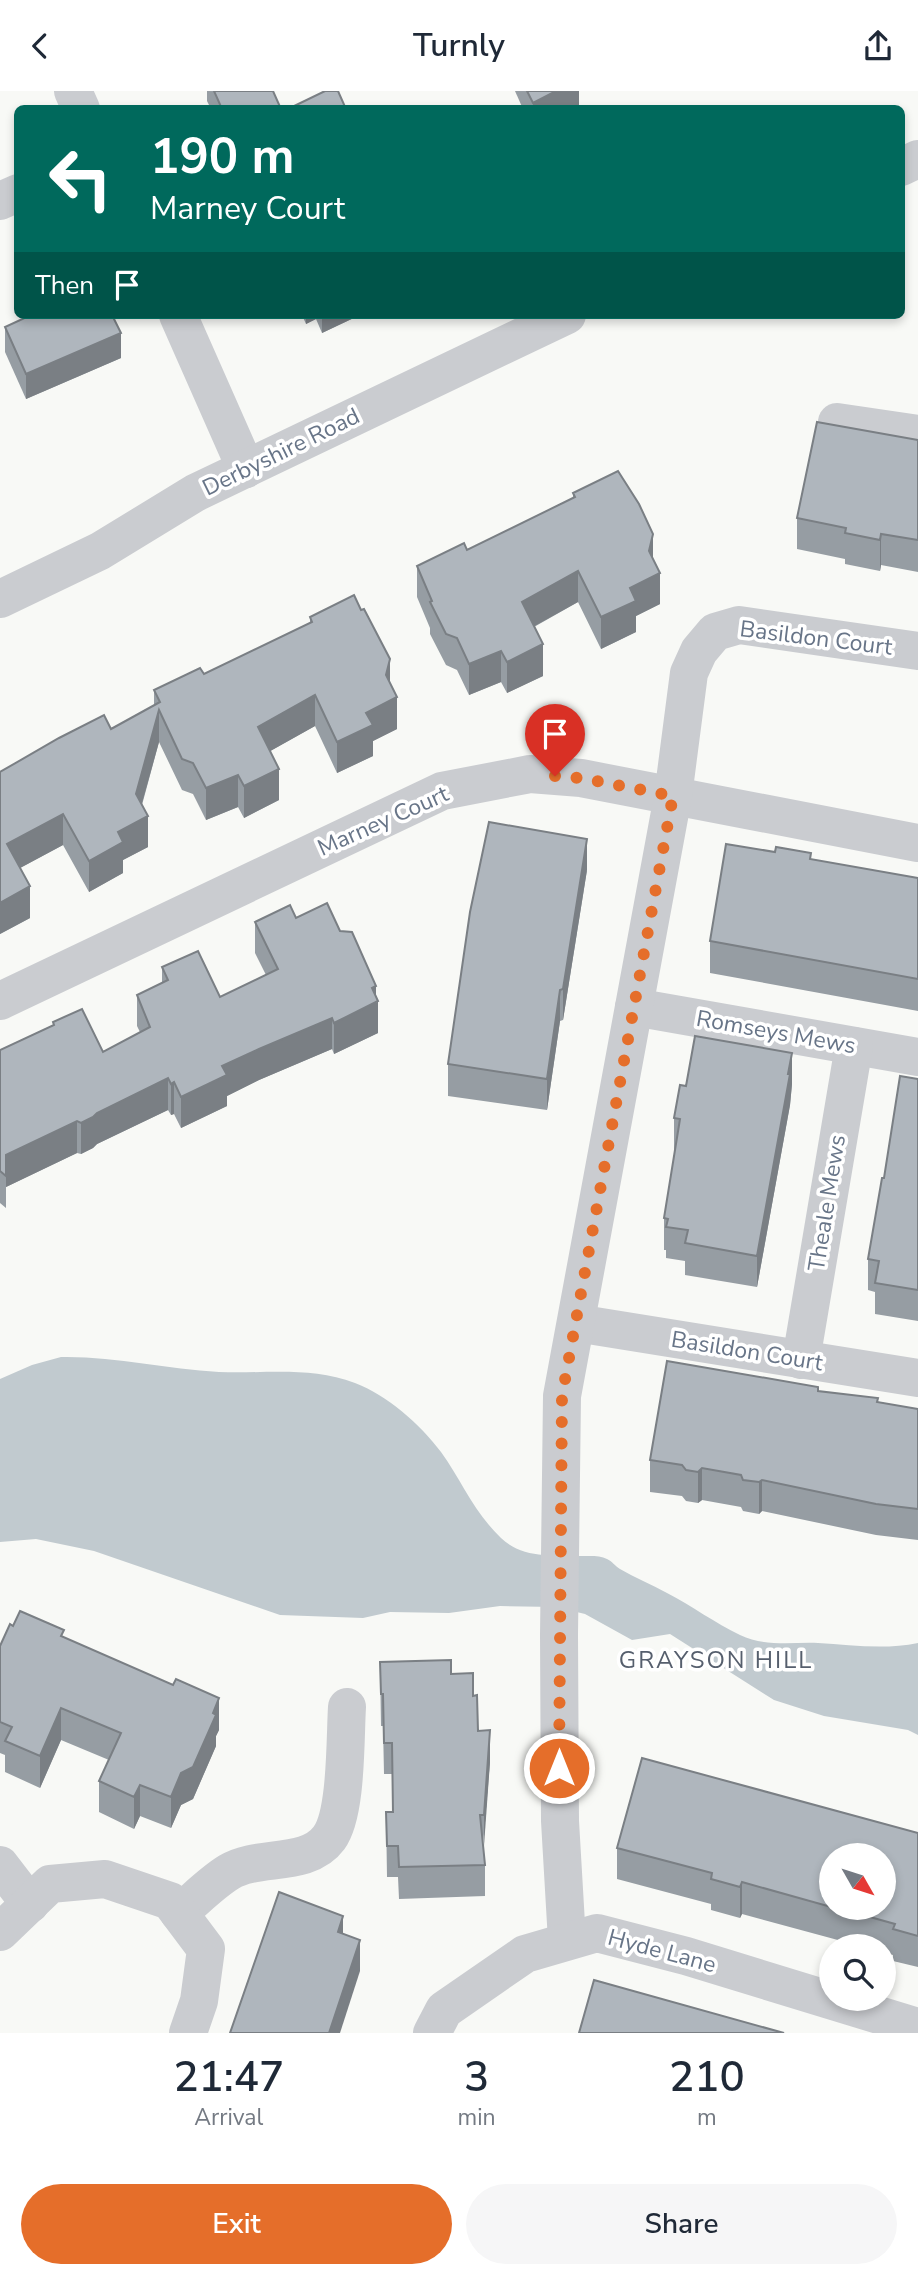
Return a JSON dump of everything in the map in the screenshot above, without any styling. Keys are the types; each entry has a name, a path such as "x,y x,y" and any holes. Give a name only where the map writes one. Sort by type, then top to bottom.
{"street":[{"path":"180,319 246,469"},
{"name":"Derbyshire Road","path":"0,599 100,551 195,493 559,319"},
{"path":"837,422 918,434"},
{"name":"Basildon Court","path":"673,796 690,673 698,651 715,632 739,625 918,652"},
{"name":"Marney Court","path":"0,1000 442,792 530,774 581,778 918,843"},
{"path":"567,1941 560,1821 562,1396 673,796"},
{"name":"Romseys Mews","path":"634,1007 918,1057"},
{"name":"Theale Mews","path":"801,1360 854,1046"},
{"name":"Basildon Court","path":"576,1323 918,1378"},
{"path":"179,1913 230,1871 264,1861 308,1854 328,1839 340,1811 347,1707"},
{"path":"0,1865 30,1904"},
{"path":"0,1932 50,1884 105,1879 170,1901 206,1949 199,2001 188,2033"},
{"name":"Hyde Lane","path":"432,2033 444,2010 526,1954 597,1933 686,1956 918,2027"}],"shaded area":[{"path":"61,1357 219,1372 321,1374 367,1388 402,1411 423,1431 441,1452 491,1528 519,1550 539,1555 604,1558 749,1639 779,1643 881,1647 918,1643 918,1735 908,1730 824,1716 774,1700 670,1634 632,1640 585,1614 556,1607 500,1606 449,1613 390,1612 363,1618 280,1615 94,1551 36,1539 0,1542 0,1379 32,1365"}],"building":[{"path":"214,91 273,91 279,105 220,105"},
{"path":"325,91 338,91 344,105 296,105"},
{"path":"527,91 556,91 533,103"},
{"path":"22,319 114,319 121,333 26,374 5,327"},
{"path":"817,422 918,440 918,540 881,534 880,540 845,533 846,528 797,518"},
{"path":"618,471 639,504 653,534 649,551 660,573 630,588 636,601 601,617 578,571 522,602 543,644 507,662 501,651 469,664 457,638 446,634 430,602 432,601 417,566 464,543 467,550 575,497 573,493"},
{"path":"354,595 390,659 386,675 397,697 366,713 373,725 337,742 315,695 258,727 279,769 244,786 238,775 206,788 193,763 182,759 159,710 136,794 148,816 118,832 123,842 89,861 63,814 7,844 30,886 0,903 0,772 104,715 111,729 160,702 154,690 200,668 204,674 312,622 310,617"},
{"path":"489,822 587,839 547,1079 448,1064 470,912"},
{"path":"726,844 775,852 776,847 811,853 810,859 918,878 918,979 710,941"},
{"path":"327,903 340,931 352,932 376,986 372,988 378,1001 334,1023 332,1018 222,1066 227,1075 181,1097 174,1082 171,1084 168,1078 81,1123 77,1121 6,1155 6,1176 0,1171 0,1050 82,1009 103,1052 150,1027 137,995 168,980 162,967 198,951 220,997 278,969 255,922 290,905 296,918"},
{"path":"695,1036 792,1053 757,1256 685,1243 688,1230 666,1227 668,1219 664,1218 680,1119 674,1118 680,1085 686,1086"},
{"path":"900,1076 918,1079 918,1290 875,1283 879,1261 868,1259"},
{"path":"667,1361 818,1387 818,1391 878,1398 877,1402 918,1409 918,1509 876,1504 762,1480 743,1480 741,1475 702,1468 698,1472 686,1470 682,1465 650,1460"},
{"path":"20,1611 64,1630 61,1636 173,1685 176,1679 219,1698 213,1713 216,1715 193,1767 181,1773 171,1797 140,1785 134,1797 99,1781 121,1733 61,1708 40,1756 5,1741 12,1727 0,1722 0,1646 10,1624 13,1626"},
{"path":"451,1660 451,1674 473,1673 478,1731 490,1730 484,1815 480,1815 485,1865 399,1867 398,1846 387,1846 386,1812 393,1812 392,1743 384,1743 380,1662"},
{"path":"642,1758 918,1833 918,1936 893,1929 895,1924 881,1920 896,1920 896,1843 819,1843 819,1904 742,1882 740,1887 711,1879 712,1873 617,1848"},
{"path":"279,1892 343,1916 338,1932 360,1940 329,2033 230,2033"},
{"path":"594,1980 784,2033 579,2033"}],"district":[{"name":"GRAYSON HILL","path":"716,1660"}],"route":[{"path":"555,776 581,778 673,796 562,1396 559,1768"}]}
